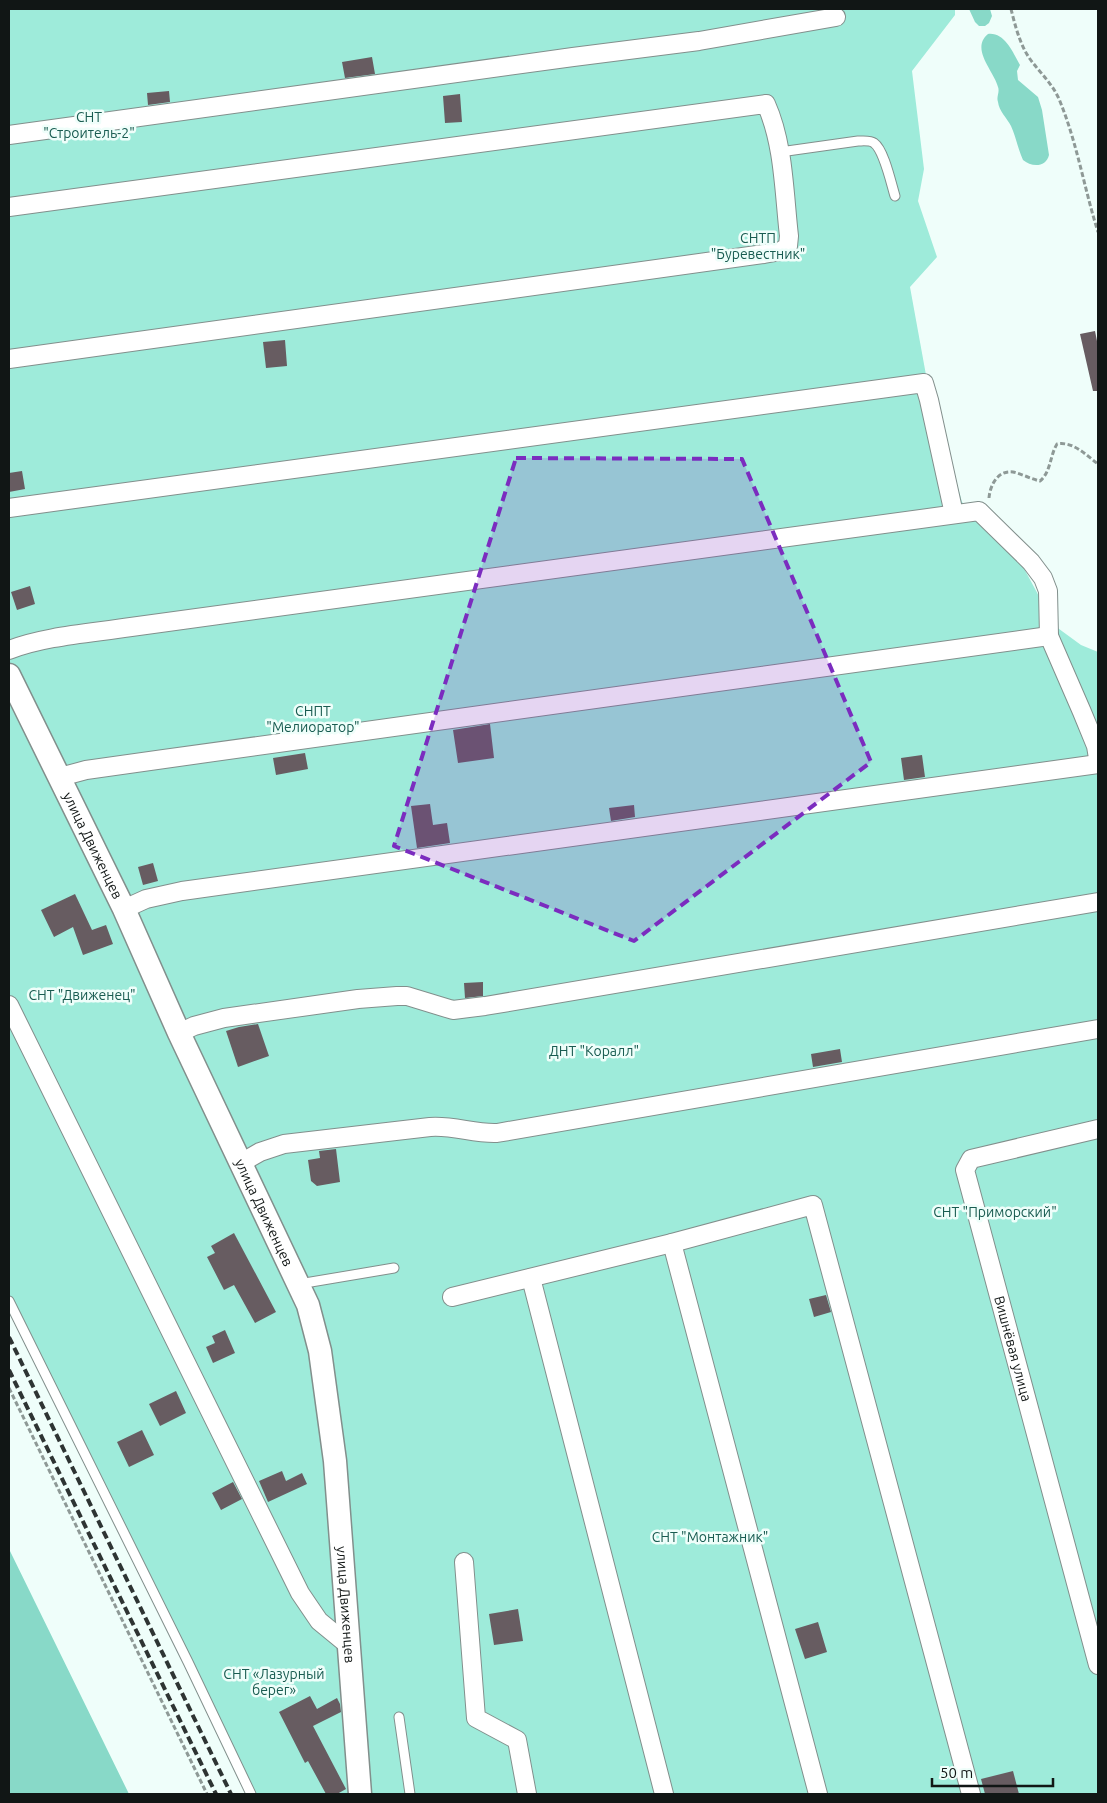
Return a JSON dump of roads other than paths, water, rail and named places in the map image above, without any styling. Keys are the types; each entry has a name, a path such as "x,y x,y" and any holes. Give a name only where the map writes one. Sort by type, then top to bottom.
{"street":[{"path":"9,135 699,41 836,17"},
{"path":"9,207 766,104 771,114 780,152 790,236 788,246 781,251 9,359"},
{"path":"9,508 924,383 954,514"},
{"path":"9,650 24,644 132,627 979,511 1031,562 1044,578 1048,591 1048,636 1096,746 1098,758"},
{"path":"60,778 86,770 164,758 1048,636"},
{"name":"улица Движенцев","path":"9,675 124,908 179,1033 299,1284 316,1334 335,1462 347,1644 360,1794"},
{"path":"124,908 146,899 182,891 1098,764"},
{"path":"179,1033 194,1026 224,1018 368,998 407,996 453,1010 485,1006 1098,902"},
{"path":"9,1005 300,1593 308,1608 319,1621 347,1644"},
{"path":"241,1163 260,1152 284,1144 430,1126 440,1126 472,1133 497,1133 1098,1029"},
{"name":"Вишнёвая улица","path":"1098,1129 971,1159 965,1170 1098,1665"},
{"path":"452,1297 672,1243 813,1205 971,1794"},
{"path":"672,1243 818,1794"},
{"path":"531,1278 664,1794"},
{"path":"464,1562 476,1718 517,1740 527,1794"}],"lane":[{"path":"780,152 868,141 880,150 895,196"},
{"path":"299,1284 394,1268"},
{"path":"9,1301 188,1662 250,1794"},
{"path":"399,1717 410,1794"}],"railway":[{"path":"9,1337 231,1794"},
{"path":"9,1370 216,1794"}],"park label":[{"name":"СНТ \"Строитель-2\"","path":"89,126"},
{"name":"СНТП \"Буревестник\"","path":"758,246"},
{"name":"СНПТ \"Мелиоратор\"","path":"313,720"},
{"name":"СНТ \"Движенец\"","path":"82,995"},
{"name":"ДНТ \"Коралл\"","path":"594,1051"},
{"name":"СНТ \"Приморский\"","path":"995,1212"},
{"name":"СНТ \"Монтажник\"","path":"710,1537"},
{"name":"СНТ «Лазурный берег»","path":"274,1682"}]}
